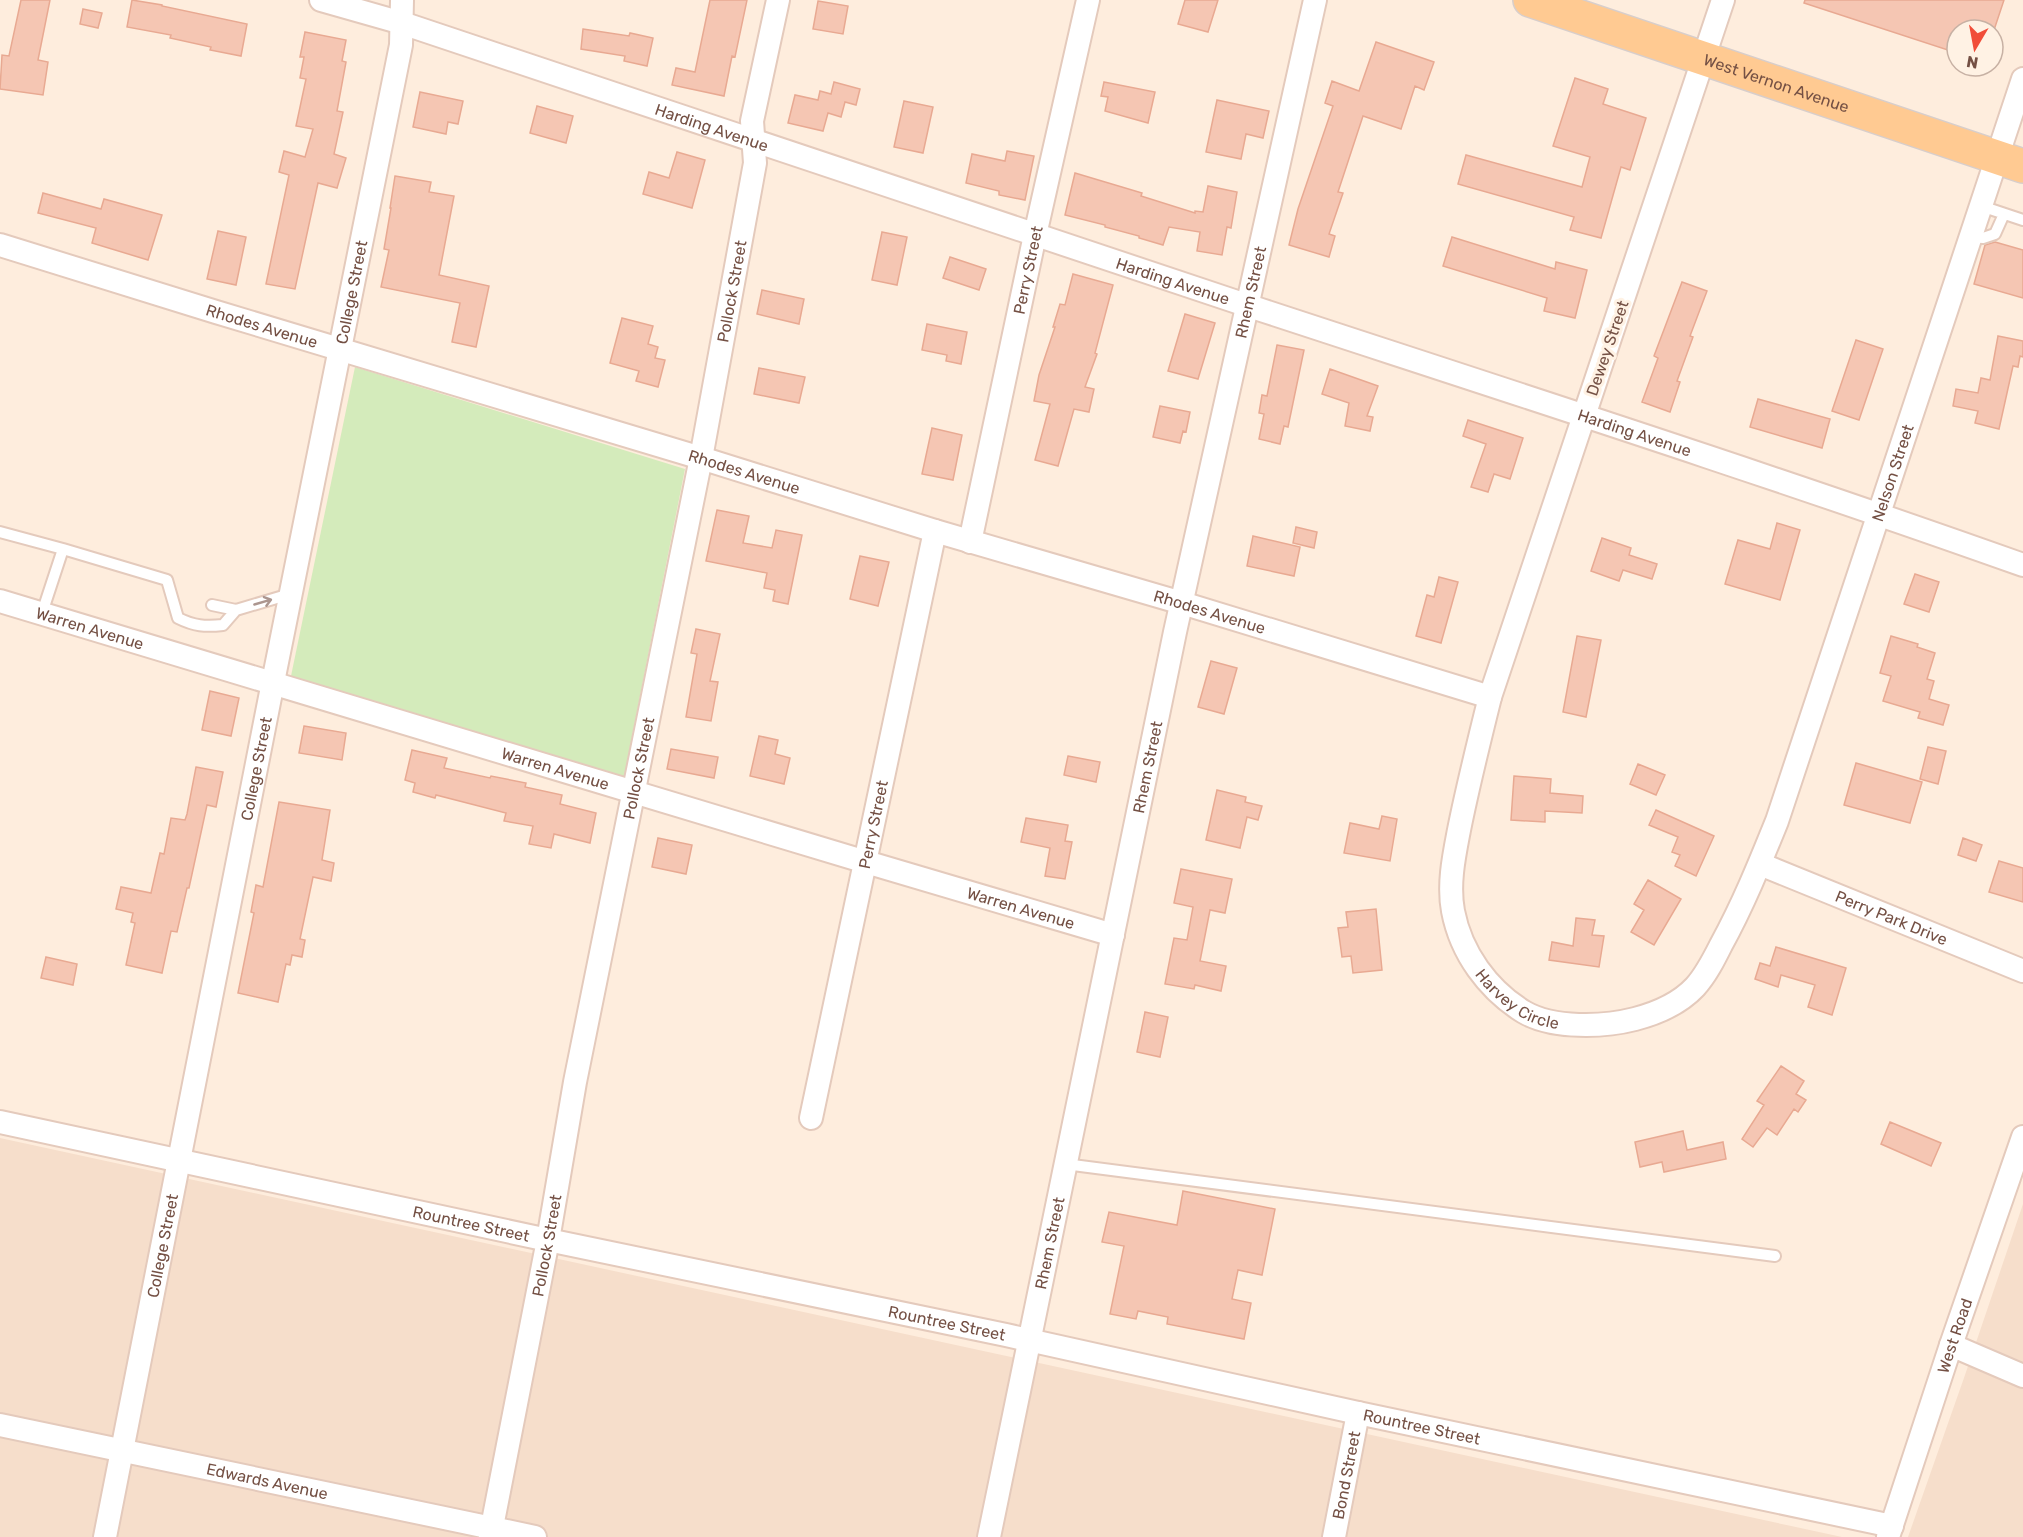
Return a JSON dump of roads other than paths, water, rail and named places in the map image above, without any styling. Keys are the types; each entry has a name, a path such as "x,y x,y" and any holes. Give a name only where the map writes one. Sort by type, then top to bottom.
{"main road":[{"name":"West Vernon Avenue","path":"1530,0 2010,161"}],"street":[{"name":"Harding Avenue","path":"321,0 402,22 753,142 1584,415 1878,514 2023,566"},
{"name":"College Street","path":"105,1537 290,594 401,45 402,0"},
{"name":"Pollock Street","path":"491,1532 548,1239 575,1082 701,458 755,163 752,121 778,0"},
{"name":"Perry Street","path":"970,542 1088,0"},
{"name":"Rhem Street","path":"989,1537 1182,603 1315,0"},
{"name":"Dewey Street","path":"1490,697 1724,0"},
{"name":"Nelson Street","path":"1760,864 1816,705 1981,206 2010,161 2023,79"},
{"name":"Rhodes Avenue","path":"0,245 970,542 1182,603 1490,697"},
{"name":"Perry Street","path":"811,1118 935,531"},
{"name":"Warren Avenue","path":"0,601 1113,935"},
{"name":"Harvey Circle","path":"1490,697 1469,782 1453,866 1452,903 1464,945 1475,965 1498,991 1525,1012 1544,1019 1572,1024 1588,1026 1616,1024 1652,1014 1680,1000 1696,986 1713,960 1760,864"},
{"name":"Perry Park Drive","path":"1760,864 2023,971"},
{"name":"Rountree Street","path":"0,1122 1006,1335 1029,1342 1890,1531"},
{"name":"West Road","path":"1890,1531 2023,1137"},
{"path":"1951,1345 2023,1376"},
{"name":"Bond Street","path":"1334,1537 1358,1413"},
{"name":"Edwards Avenue","path":"0,1425 491,1532 535,1537"}],"lane":[{"path":"1981,206 2023,220"},
{"path":"1971,237 1983,238 1995,234 2004,213"},
{"path":"0,532 167,580 178,618 190,624 205,627 223,626 236,610"},
{"path":"42,613 63,549"},
{"path":"212,605 236,610 290,594"},
{"path":"172,599 184,601"},
{"path":"1065,1164 1775,1256"}]}
